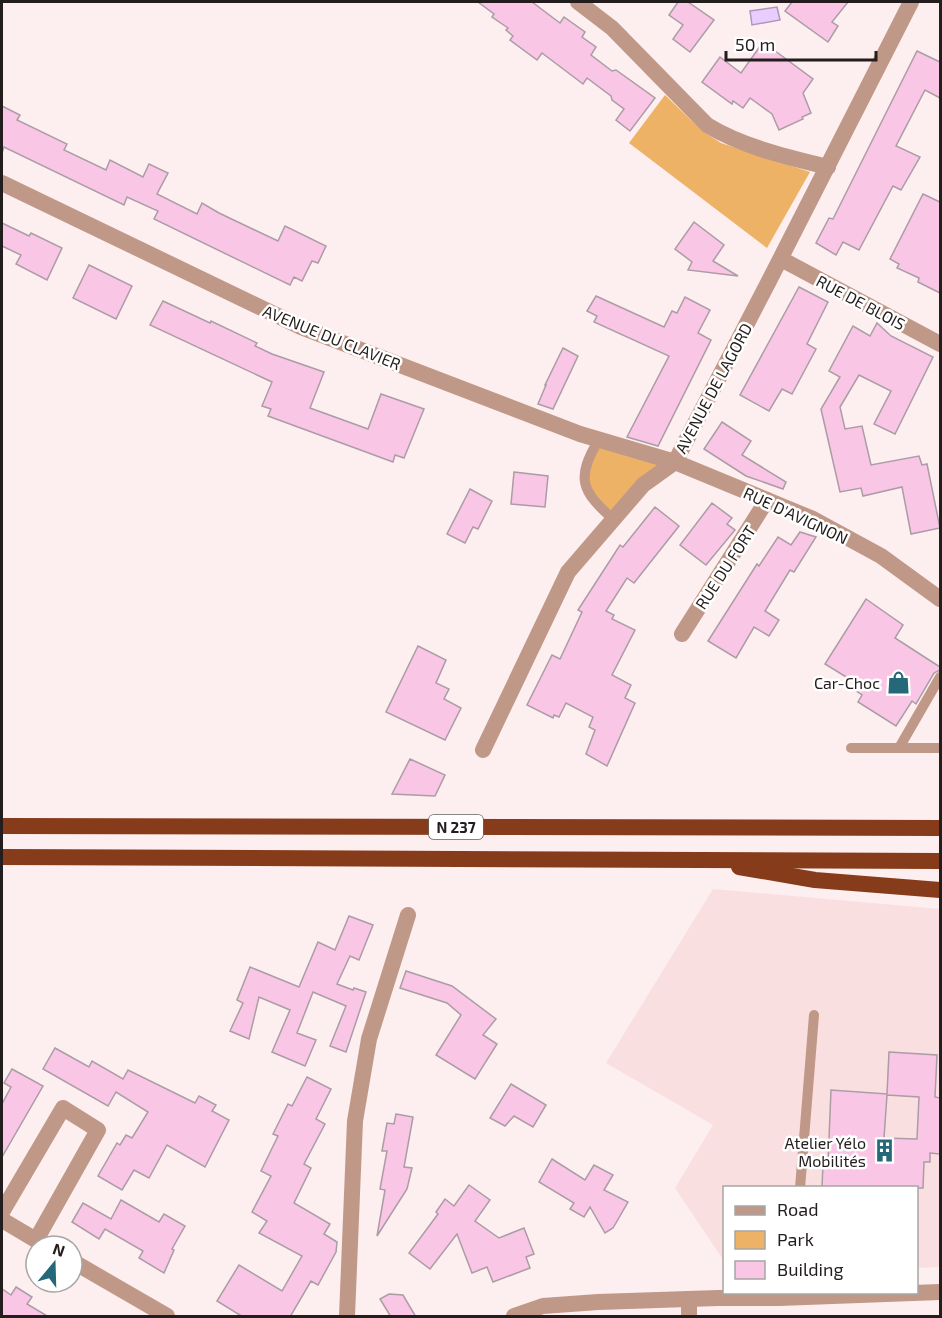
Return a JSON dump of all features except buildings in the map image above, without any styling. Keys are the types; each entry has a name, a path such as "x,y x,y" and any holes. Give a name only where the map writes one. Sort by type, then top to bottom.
{"highway":[{"path":"910,828 940,820"},
{"name":"N 237","path":"2,826 940,828"},
{"name":"N 237","path":"2,857 690,858 940,861"},
{"path":"690,858 815,880 940,890"}],"street":[{"path":"578,2 612,28 707,125 719,133 753,146 828,167"},
{"name":"AVENUE DE LAGORD","path":"483,750 568,572 643,485 675,462 828,167 908,3"},
{"name":"AVENUE DU CLAVIER","path":"2,183 301,327 598,441 675,462"},
{"name":"RUE DE BLOIS","path":"781,259 940,344"},
{"name":"RUE D'AVIGNON","path":"675,462 813,519 881,556 940,599"},
{"name":"RUE DU FORT","path":"682,634 767,500"},
{"path":"347,1317 355,1121 369,1039 408,915"},
{"path":"2,1212 63,1108 98,1130 46,1234"},
{"path":"2,1220 26,1234"},
{"path":"84,1268 167,1317"},
{"path":"918,1293 940,1292"},
{"path":"514,1317 543,1306 689,1299 886,1294"},
{"path":"689,1299 690,1317"}],"lane":[{"path":"598,441 584,468 584,480 588,493 613,519"},
{"path":"899,748 940,677"},
{"path":"851,748 940,748"},
{"path":"801,1186 814,1015"}],"shaded area":[{"path":"777,7 780,20 752,25 750,11"},
{"path":"713,889 940,909 940,1267 918,1268 918,1186 723,1186 723,1260 675,1188 713,1125 606,1063"}],"green space":[{"path":"665,95 701,130 721,143 810,172 767,248 629,143"},
{"path":"598,441 675,462 613,519 597,504 584,468"}],"place":[{"name":"Car-Choc","path":"898,682"},
{"name":"Atelier Yélo Mobilités","path":"884,1151"}]}
